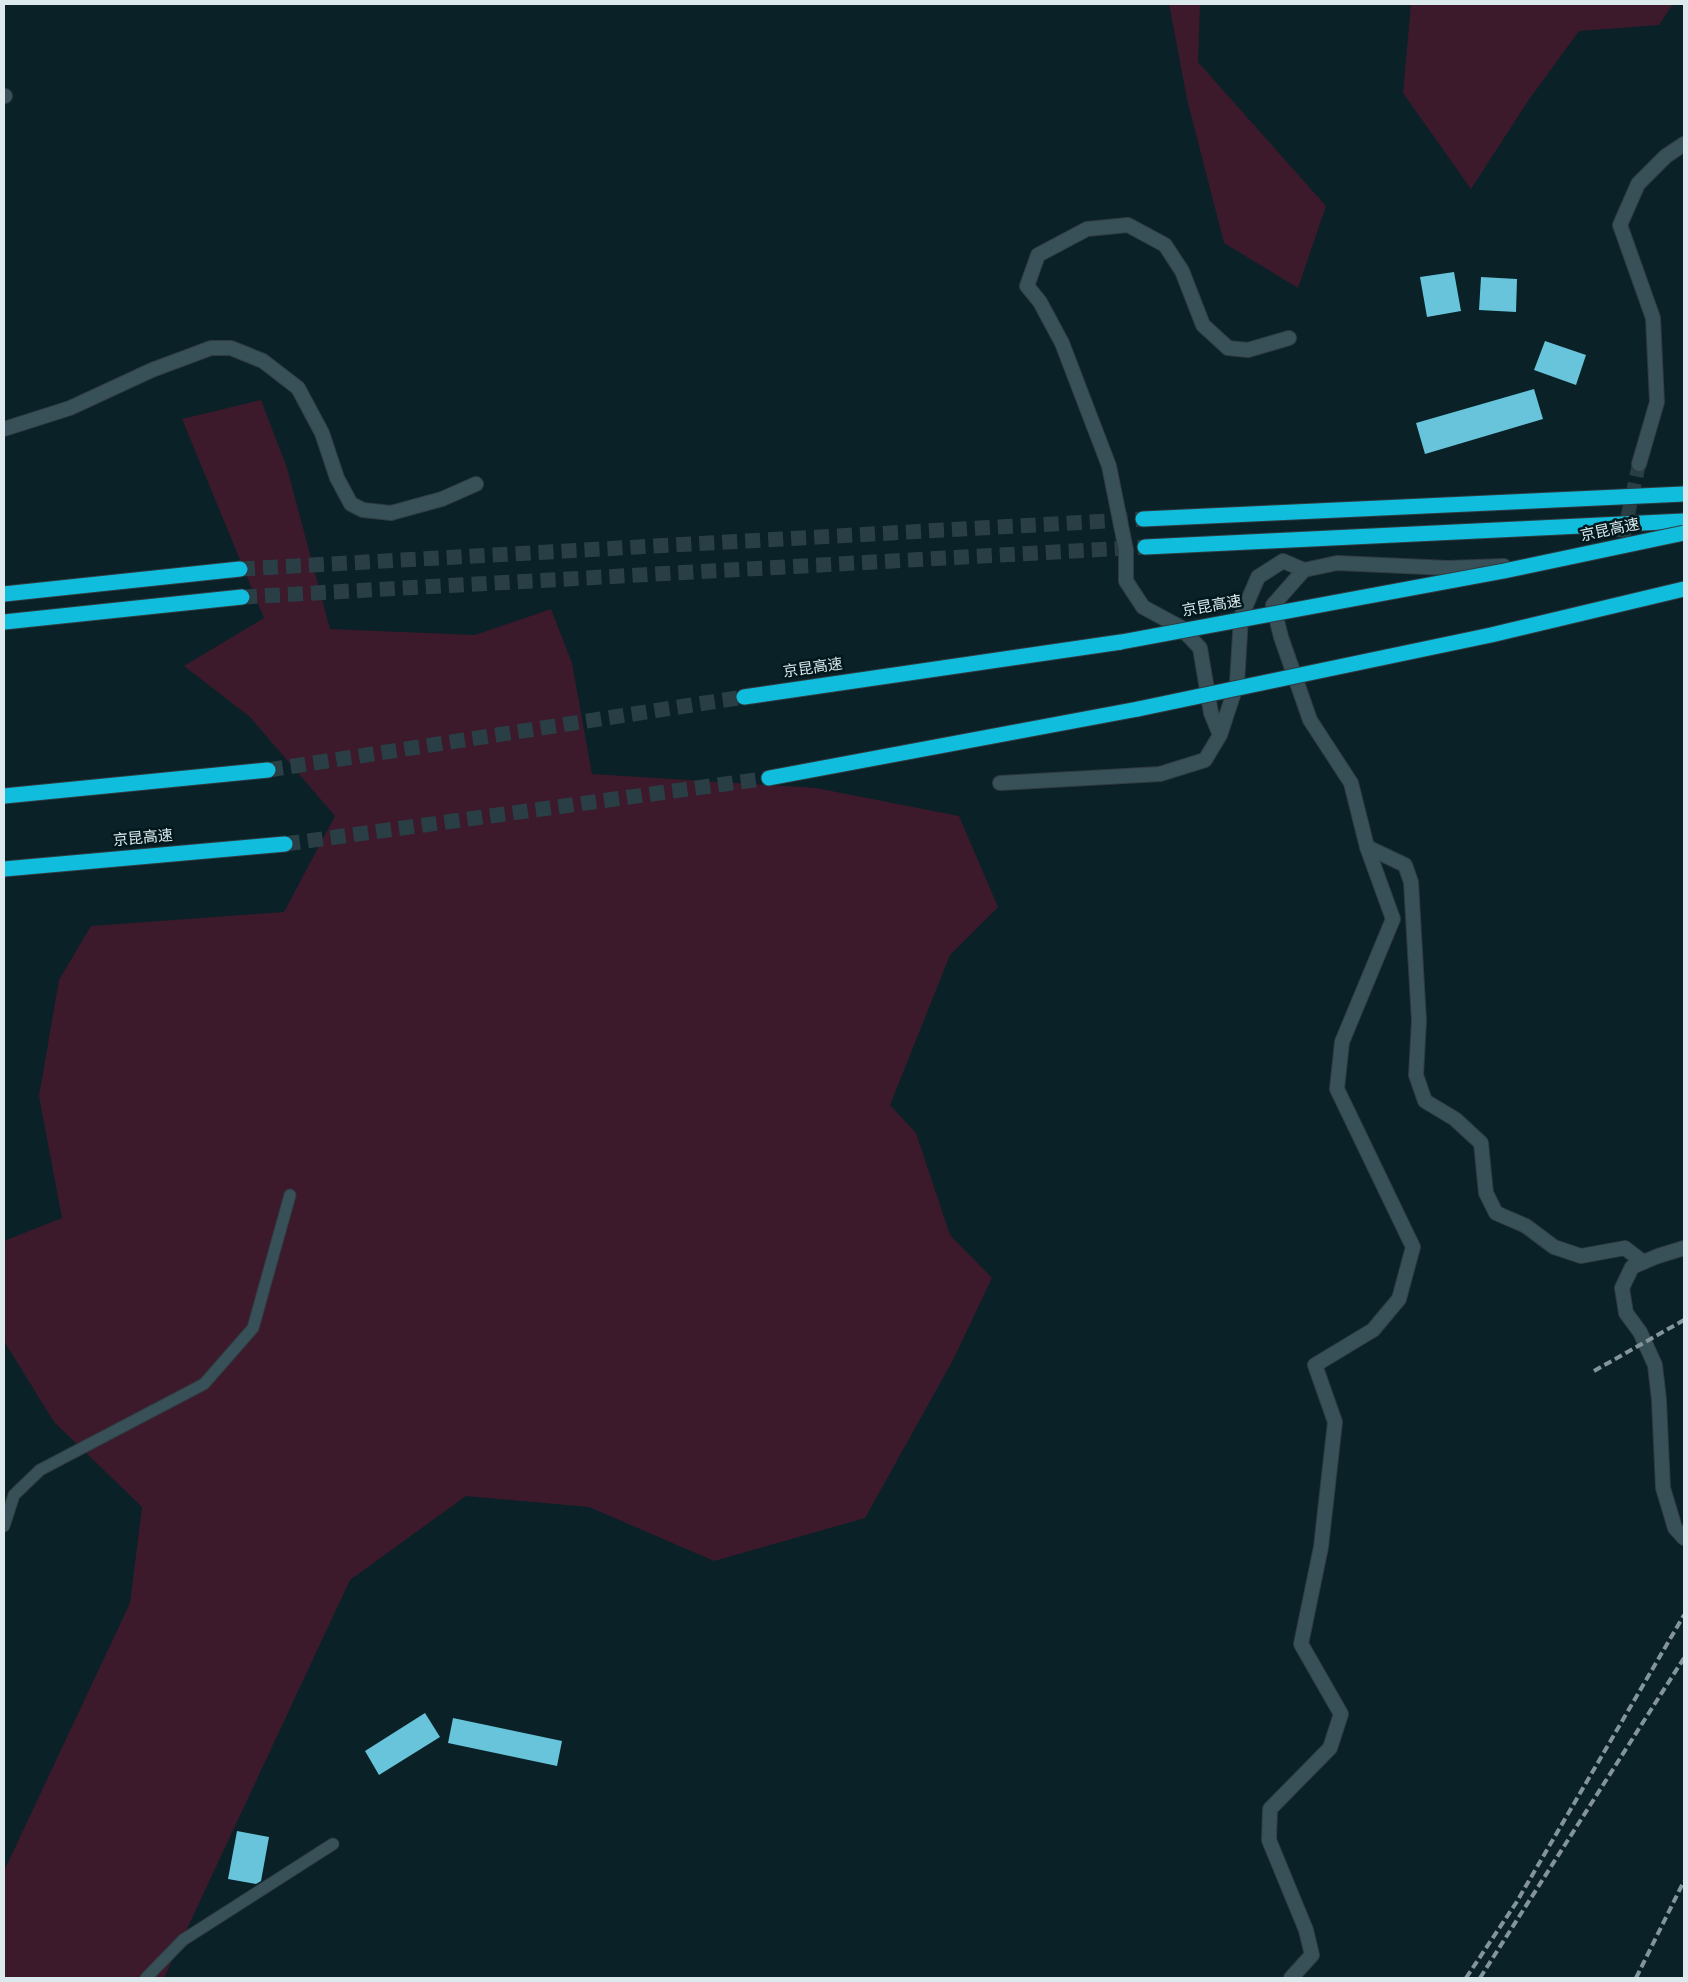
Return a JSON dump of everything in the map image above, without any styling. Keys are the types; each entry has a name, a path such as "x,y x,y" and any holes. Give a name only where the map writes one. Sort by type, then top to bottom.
{"highway":[{"path":"1143,519 1684,494"},
{"path":"1145,547 1684,521"},
{"name":"京昆高速","path":"744,697 1121,642 1504,571 1684,533"},
{"path":"4,594 240,569"},
{"path":"769,778 1138,709 1491,635 1684,589"},
{"path":"4,622 242,598"},
{"path":"11,796 268,770"},
{"name":"京昆高速","path":"4,869 285,844"}],"street":[{"path":"1639,464 1658,402 1653,318 1620,225 1638,184 1666,156 1684,144"},
{"path":"1220,736 1211,713 1200,648 1180,627 1143,606 1126,581 1126,550 1109,466 1062,342 1040,302 1028,286 1038,255 1087,229 1128,225 1165,245 1182,271 1203,325 1228,348 1248,350 1289,338"},
{"path":"4,429 70,408 152,370 211,348 231,348 263,361 298,388 322,433 337,478 351,504 363,510 390,513 442,499 476,484"},
{"path":"1000,783 1160,774 1205,760 1220,736 1237,683 1241,617 1258,577 1283,561 1304,570 1337,563 1448,568 1573,563 1618,551 1623,538"},
{"path":"1291,1978 1312,1955 1306,1930 1269,1840 1270,1809 1330,1748 1341,1714 1301,1644 1321,1547 1335,1422 1315,1365 1373,1330 1399,1300 1413,1247 1337,1089 1342,1042 1393,919 1367,847 1352,783 1310,720 1273,605 1304,570"},
{"path":"1367,847 1404,865 1411,882 1419,1021 1416,1074 1425,1101 1455,1119 1481,1143 1486,1193 1496,1212 1526,1226 1554,1247 1581,1256 1625,1248 1643,1262"},
{"path":"1684,1248 1632,1267 1622,1288 1626,1313 1640,1332 1655,1365 1659,1400 1663,1488 1675,1528 1684,1538"}],"lane":[{"path":"4,1526 14,1495 40,1470 204,1384 253,1328 290,1195"},
{"path":"146,1978 183,1940 333,1844"}],"shaded area":[{"path":"1169,4 1200,4 1198,62 1326,206 1298,288 1224,243 1187,99"},
{"path":"1411,4 1673,4 1659,25 1579,31 1528,101 1471,189 1403,93"},
{"path":"261,400 287,468 330,629 475,635 551,609 572,663 592,774 816,788 959,816 998,907 950,955 890,1105 916,1133 950,1235 992,1278 953,1360 865,1518 714,1561 589,1507 466,1496 350,1580 164,1978 4,1978 4,1871 130,1603 142,1507 54,1422 4,1341 4,1241 62,1218 39,1096 59,980 91,926 284,912 335,816 250,717 184,666 264,618 182,419"}],"building":[{"path":"1454,272 1461,311 1427,317 1420,277"},
{"path":"1481,277 1517,279 1516,312 1479,310"},
{"path":"1545,341 1586,355 1576,385 1534,370"},
{"path":"1534,389 1543,419 1425,454 1416,423"},
{"path":"425,1713 440,1737 379,1775 365,1751"},
{"path":"453,1718 562,1741 557,1766 448,1743"},
{"path":"237,1831 269,1837 261,1881 256,1884 228,1879"}],"tunnel":[{"path":"1623,538 1639,464"},
{"path":"240,569 1143,519"},
{"path":"242,597 1145,547"},
{"path":"268,770 744,697"},
{"path":"285,844 769,778"}],"railway":[{"path":"1594,1371 1684,1320"},
{"path":"1466,1978 1516,1903 1684,1615"},
{"path":"1480,1978 1684,1658"},
{"path":"1636,1978 1684,1881"}]}
